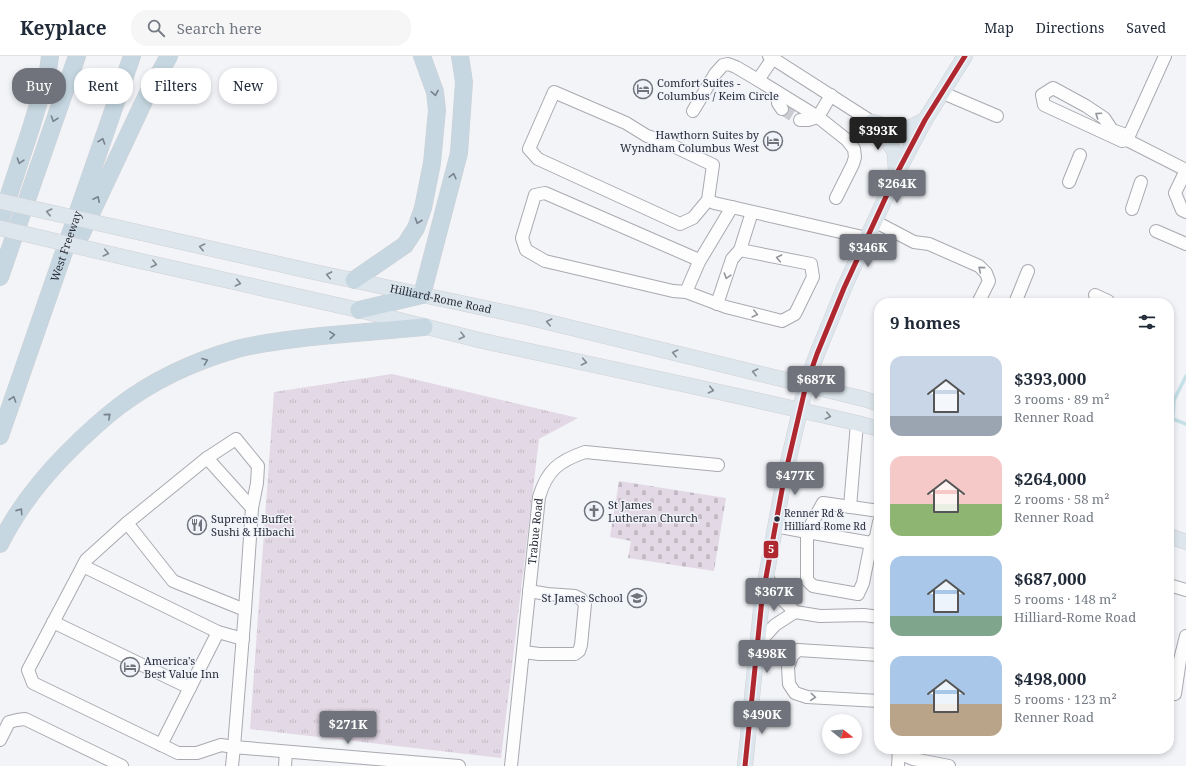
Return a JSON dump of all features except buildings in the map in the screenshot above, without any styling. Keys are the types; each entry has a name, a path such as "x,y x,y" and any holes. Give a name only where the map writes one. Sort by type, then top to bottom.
{"highway":[{"path":"0,222 33,121 48,70 50,56"},
{"path":"0,278 77,56"},
{"name":"West Freeway","path":"0,436 132,56"},
{"path":"34,337 92,209 146,98 169,56"},
{"path":"354,280 405,245 416,228 423,208 432,163 436,110 435,92 422,56"},
{"path":"359,310 422,295 459,153 464,82 460,56"},
{"path":"0,544 9,526 30,496 53,467 85,435 118,407 143,390 169,376 204,361 238,349 280,341 424,327"}],"main road":[{"path":"745,766 762,599 791,448 806,385 828,328 874,221 896,175 925,120 965,56"},
{"path":"872,122 890,127 907,129 925,120"},
{"path":"872,122 886,138 895,153 896,175"},
{"name":"Hilliard-Rome Road","path":"0,201 527,317 874,402"},
{"path":"0,228 359,310 483,341 800,410 874,428"},
{"path":"1174,538 1186,542"}],"street":[{"path":"1165,56 1128,138 1122,141 1044,105 1042,95 1052,88 1086,106 1104,118 1112,130 1128,138 1186,170 1175,193 1182,210 1186,212"},
{"path":"758,80 771,57 872,122"},
{"path":"693,111 715,74 723,65 728,64 736,67 758,80 818,117 848,140 854,149 855,157 853,164 836,198"},
{"path":"554,92 626,123 647,136 713,165 708,200 693,218 680,224 538,159 528,149 554,92"},
{"path":"777,92 778,103 782,109"},
{"path":"943,93 997,116"},
{"path":"800,120 808,120 818,117 831,95"},
{"path":"1069,182 1080,155"},
{"path":"1132,209 1141,182"},
{"path":"699,260 545,193 535,195 522,238 526,250 545,261 673,291 686,292 726,307 782,320 795,314 813,277 811,264 740,250"},
{"path":"708,200 714,203 867,238"},
{"path":"686,292 699,260 732,207"},
{"path":"717,304 732,259 740,250 752,212"},
{"path":"874,221 914,242 929,244 979,266 986,273 989,281 980,298"},
{"path":"1156,231 1186,244"},
{"path":"1017,298 1028,271"},
{"path":"1094,295 1101,298"},
{"path":"850,506 856,423"},
{"path":"232,766 234,747 243,639 252,508 257,483 258,466 236,439 207,458 127,523 86,560 28,670 33,683 178,753 197,753 222,745 234,747 286,752 452,766"},
{"name":"Trabue Road","path":"511,766 539,497 543,484 553,469 569,458 585,452 718,465"},
{"path":"207,458 252,508"},
{"path":"874,510 823,503 807,532 807,580 814,586 858,594 863,583 871,543 874,539"},
{"path":"127,523 173,581 245,610"},
{"path":"775,526 871,543"},
{"path":"83,566 218,632 243,639"},
{"path":"766,576 780,597 795,612 820,616 864,615 874,616"},
{"path":"1174,586 1186,590"},
{"path":"524,652 540,654 574,654 579,651 581,645 585,604 581,599 575,596 529,592"},
{"path":"757,645 775,625 795,612"},
{"path":"53,622 190,688"},
{"path":"161,745 218,632"},
{"path":"1177,695 1174,665 1186,636"},
{"path":"874,655 798,650 792,656 788,667 789,684 795,693 807,697 874,702"},
{"path":"0,740 9,722 25,719 122,766"},
{"path":"286,752 286,766"},
{"path":"898,766 899,754"},
{"path":"904,754 913,759 949,766"}],"green space":[{"path":"392,374 578,418 539,439 501,758 250,729 274,392"},
{"path":"619,481 726,498 714,571 628,558 631,541 610,537"}],"waterway":[{"path":"1174,400 1186,376"},
{"path":"1174,419 1186,424"}],"tunnel":[{"path":"782,109 800,120"}],"transit line":[{"name":"5","path":"745,766 762,599 784,479 806,385 844,288 896,175 925,120 965,56"}],"place":[{"name":"Comfort Suites - Columbus / Keim Circle","path":"643,89"},
{"name":"Hawthorn Suites by Wyndham Columbus West","path":"773,141"},
{"name":"St James Lutheran Church","path":"594,511"},
{"name":"Renner Rd & Hilliard Rome Rd","path":"777,519"},
{"name":"Supreme Buffet Sushi & Hibachi","path":"197,525"},
{"name":"St James School","path":"637,598"},
{"name":"America's Best Value Inn","path":"130,667"}]}
